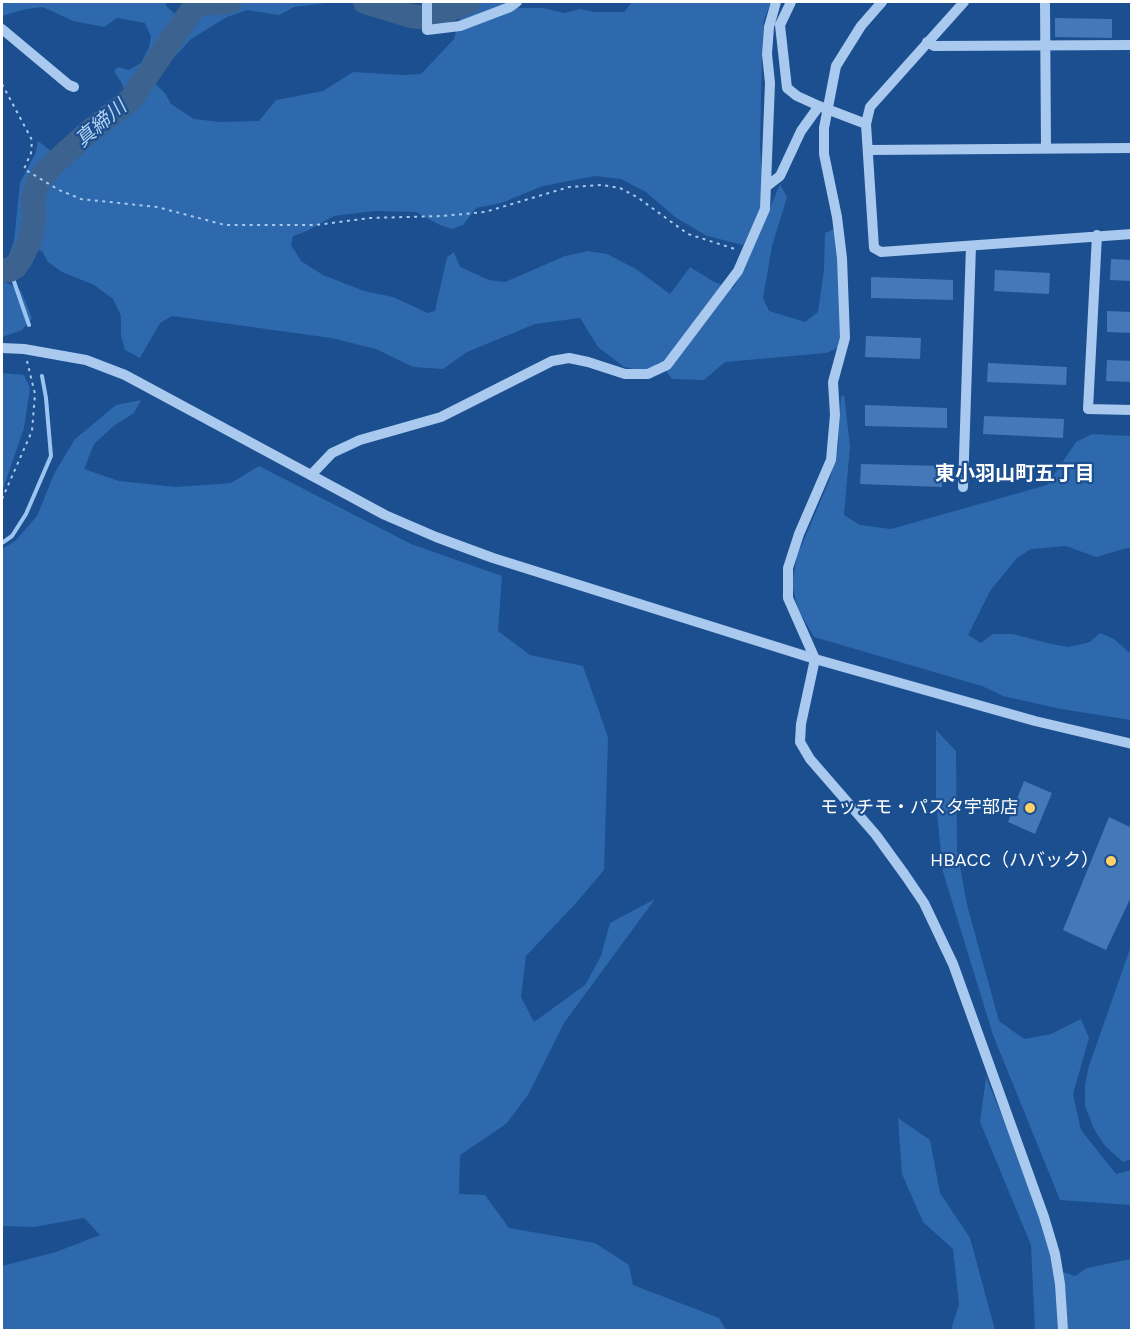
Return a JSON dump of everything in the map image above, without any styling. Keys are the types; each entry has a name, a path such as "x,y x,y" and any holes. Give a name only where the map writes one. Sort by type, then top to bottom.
{"street":[{"path":"427,2 428,30 468,23 510,7 517,2"},
{"path":"310,475 332,453 360,440 441,417 552,361 569,358 625,374 648,374 667,365 738,271 765,209 770,83 767,54 769,27 776,2"},
{"path":"792,2 780,26 787,88 797,96 823,108 866,124"},
{"path":"882,2 861,26 836,66 823,108 824,154 837,218 842,258 845,338 833,382 836,415 831,460 799,534 788,568 788,598 815,659 801,724 801,742 810,759 876,835 905,875 924,903 953,964 1044,1217 1055,1254 1060,1284 1063,1330"},
{"path":"964,2 870,107 866,124 874,248 881,252 1131,234"},
{"path":"1045,2 1046,148"},
{"path":"2,29 74,87"},
{"path":"927,42 934,46 1131,45"},
{"path":"767,186 780,176 801,131 823,108"},
{"path":"868,150 1131,148"},
{"path":"1097,235 1088,409 1131,410"},
{"path":"963,487 970,246"},
{"path":"2,348 24,349 86,360 125,375 386,515 474,551 815,659 1035,721 1131,744"}],"path":[{"path":"2,84 32,140 31,153 24,169 42,181 81,199 157,207 225,225 284,226 316,225 370,218 484,212 569,187 602,185 620,188 638,197 688,234 747,252"},
{"path":"2,499 32,431 35,394 24,349"}],"shaded area":[{"path":"2,2 165,2 175,14 193,2 335,2 294,7 279,15 247,10 227,17 191,39 157,76 150,79 165,93 171,104 194,119 220,122 259,121 276,100 323,91 353,72 421,74 454,39 460,18 449,6 455,2 513,2 515,8 543,8 564,13 580,9 595,12 624,12 632,2 771,2 764,20 762,51 760,147 763,188 760,211 743,245 707,236 675,217 646,192 621,179 595,176 543,186 501,203 476,208 463,225 452,229 416,212 374,211 334,216 293,236 291,245 301,261 323,275 364,291 393,297 428,313 435,311 447,257 454,252 460,267 489,280 505,282 565,256 588,251 607,254 636,269 670,294 690,267 714,282 733,288 745,268 780,184 787,197 772,246 763,298 769,311 805,322 818,312 824,270 825,233 834,229 843,293 840,347 826,353 725,362 704,380 672,379 659,362 647,372 624,367 598,347 580,318 535,324 467,352 443,369 413,367 376,349 331,338 172,316 160,323 140,358 125,350 121,335 121,316 113,299 94,285 62,272 48,262 42,251 26,247 17,260 6,266 2,266 2,262 9,255 14,241 20,183 36,152 38,141 55,154 91,136 127,96 114,71 118,67 129,70 141,63 151,37 145,23 117,18 104,27 73,21 43,7 2,16"},
{"path":"2,280 21,291 32,318 22,330 2,337"},
{"path":"2,373 24,375 30,388 24,428 2,492"},
{"path":"844,395 850,446 844,515 860,525 891,529 1047,485 1076,442 1092,434 1131,436 1131,547 1096,557 1066,546 1031,549 1017,558 990,591 968,635 981,643 993,634 1013,634 1069,647 1090,642 1100,633 1114,639 1131,654 1131,720 1061,709 1003,696 982,686 814,637 798,609 792,585 797,556 830,479 838,447 841,397"},
{"path":"141,400 134,413 115,425 94,444 84,469 119,481 176,487 231,483 259,466 411,544 502,576 498,631 530,655 583,666 608,737 604,870 526,956 521,997 534,1022 585,985 601,956 610,923 655,899 564,1023 528,1095 506,1124 460,1155 459,1194 485,1195 509,1228 595,1243 629,1265 633,1285 719,1318 726,1330 2,1330 2,1266 56,1252 100,1235 84,1218 34,1227 2,1226 2,549 15,541 37,516 54,474 75,439 116,405"},
{"path":"936,730 956,751 957,850 967,905 999,1021 1024,1039 1051,1034 1081,1019 1089,1038 1073,1094 1081,1130 1116,1174 1131,1170 1131,1205 1060,1200 993,1035 943,872 936,804"},
{"path":"1131,946 1132,1159 1123,1162 1105,1146 1094,1129 1085,1106 1085,1085 1089,1066"},
{"path":"986,1077 1042,1224 1054,1269 1075,1276 1087,1268 1131,1259 1131,1330 1035,1330 1031,1245 980,1122"},
{"path":"898,1118 930,1140 940,1193 970,1238 995,1330 951,1330 959,1304 953,1249 923,1222 902,1174"}],"building":[{"path":"1055,18 1112,19 1112,38 1055,37"},
{"path":"1111,259 1132,260 1132,281 1110,280"},
{"path":"995,270 1050,273 1049,294 994,291"},
{"path":"871,277 953,280 953,300 871,298"},
{"path":"1107,311 1132,312 1132,333 1107,332"},
{"path":"866,336 921,338 920,359 865,357"},
{"path":"1107,360 1132,361 1132,382 1106,381"},
{"path":"988,363 1067,367 1066,385 987,382"},
{"path":"865,405 947,408 947,428 865,426"},
{"path":"984,416 1064,419 1063,438 983,434"},
{"path":"861,464 942,466 942,487 860,484"},
{"name":"モッチモ・パスタ宇部店","path":"1024,781 1052,793 1035,834 1008,822"},
{"name":"HBACC（ハバック）","path":"1109,817 1132,828 1132,895 1106,950 1063,930"}],"waterway":[{"name":"真締川","path":"2,270 15,267 30,240 34,221 33,199 38,183 48,169 90,131 131,99 196,4 230,2"},
{"name":"真締川","path":"365,2 411,16 428,18 469,2"},
{"path":"10,270 29,325"},
{"path":"2,543 12,536 26,514 51,456 42,376"}],"place":[{"name":"モッチモ・パスタ宇部店","path":"1030,808"},
{"name":"HBACC（ハバック）","path":"1111,861"}],"district":[{"name":"東小羽山町五丁目","path":"1015,474"}]}
